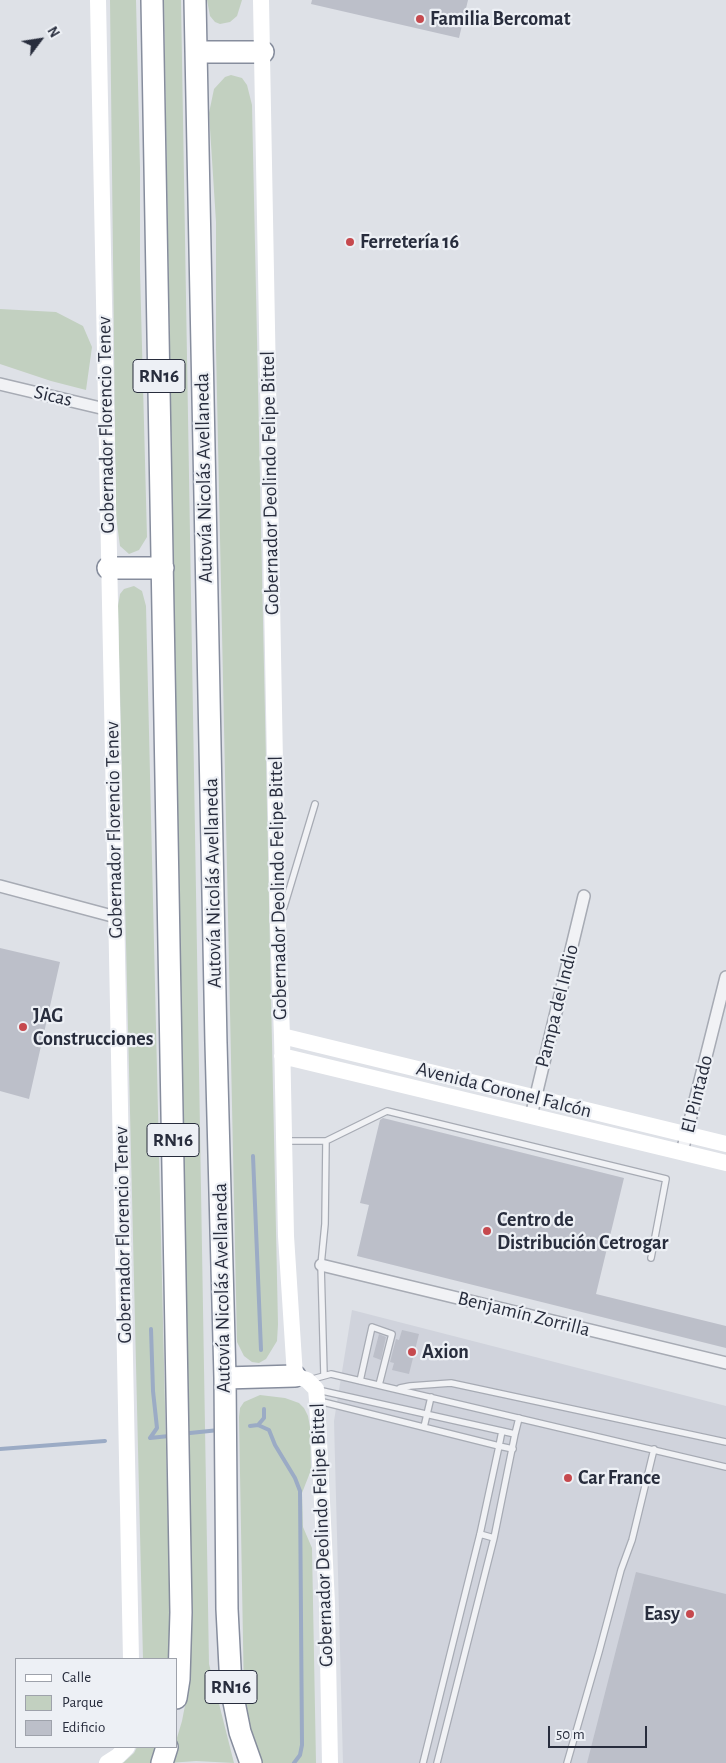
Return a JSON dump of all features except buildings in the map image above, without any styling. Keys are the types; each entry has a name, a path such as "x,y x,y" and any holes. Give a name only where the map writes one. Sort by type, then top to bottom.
{"highway":[{"name":"RN16","path":"152,0 181,1612 178,1685"},
{"name":"Autovía Nicolás Avellaneda","path":"195,0 216,1043 225,1378 228,1609 231,1687 240,1732 251,1763"},
{"path":"196,52 263,52"},
{"path":"108,568 163,568"},
{"path":"225,1378 312,1384"},
{"path":"162,1763 167,1748"}],"street":[{"name":"Gobernador Florencio Tenev","path":"98,0 108,568 132,1658"},
{"name":"Gobernador Deolindo Felipe Bittel","path":"261,0 278,926 286,1236 312,1384 327,1604 330,1763"},
{"name":"Sicas","path":"0,384 106,409"},
{"path":"0,886 116,917"},
{"name":"Pampa del Indio","path":"530,1116 584,896"},
{"name":"El Pintado","path":"682,1152 726,977"},
{"name":"Avenida Coronel Falcón","path":"282,1036 726,1144"},
{"name":"Avenida Coronel Falcón","path":"282,1056 726,1163"},
{"name":"Benjamín Zorrilla","path":"321,1265 726,1363"},
{"path":"107,1763 126,1748"}],"lane":[{"path":"278,926 315,804"},
{"path":"283,1141 326,1141 387,1111 666,1180 651,1258"},
{"path":"312,1384 325,1224 326,1141"},
{"path":"360,1381 372,1327 392,1334 379,1385"},
{"path":"312,1384 332,1374 726,1467"},
{"path":"397,1389 410,1386 451,1383 726,1442"},
{"path":"312,1384 426,1414 516,1434"},
{"path":"312,1384 424,1427 513,1449"},
{"path":"424,1427 431,1397"},
{"path":"437,1763 494,1538 519,1418"},
{"path":"423,1763 480,1534 502,1431"},
{"path":"567,1763 621,1570 632,1540 654,1449"},
{"path":"480,1534 494,1538"},
{"path":"472,1566 486,1570"},
{"path":"465,1596 478,1600"},
{"path":"457,1627 470,1631"},
{"path":"448,1662 462,1665"},
{"path":"441,1693 454,1696"},
{"path":"434,1721 447,1724"},
{"path":"426,1750 440,1753"}],"shaded area":[{"path":"352,1310 726,1406 726,1763 343,1763 334,1421"}],"green space":[{"path":"110,0 136,0 140,168 140,271 147,537 139,550 129,554 120,546 116,516"},
{"path":"164,0 181,0 209,1664 234,1763 196,1761 169,1763 176,1748 178,1748 178,1734 188,1690 191,1658"},
{"path":"207,0 242,0 237,16 230,22 220,24 215,22 210,16"},
{"path":"231,75 242,78 247,85 252,105 278,1324 277,1341 266,1359 259,1363 252,1362 244,1356 237,1342 216,349 216,222 209,113 214,89 225,77"},
{"path":"0,309 56,312 83,326 92,347 86,390 51,381 0,364"},
{"path":"134,586 142,591 146,606 171,1658 143,1658 118,606 120,594 124,589"},
{"path":"260,1395 285,1398 299,1403 308,1416 310,1427 311,1470 302,1493 303,1527 312,1548 316,1763 261,1763 244,1697 239,1417 240,1408 244,1402"},
{"path":"136,1748 158,1748 152,1763 123,1763"}],"waterway":[{"path":"253,1156 261,1350"},
{"path":"150,1438 157,1428 153,1391 151,1329"},
{"path":"258,1425 264,1418 264,1409"},
{"path":"250,1426 258,1425 269,1430 300,1491 302,1745 300,1755 294,1763"},
{"path":"190,1433 219,1430"},
{"path":"150,1438 169,1436"},
{"path":"0,1449 105,1441"}],"place":[{"name":"Familia Bercomat","path":"420,19"},
{"name":"Ferretería 16","path":"350,242"},
{"name":"JAG Construcciones","path":"23,1027"},
{"name":"Centro de Distribución Cetrogar","path":"487,1231"},
{"name":"Axion","path":"412,1352"},
{"name":"Car France","path":"568,1478"},
{"name":"Easy","path":"690,1614"}]}
